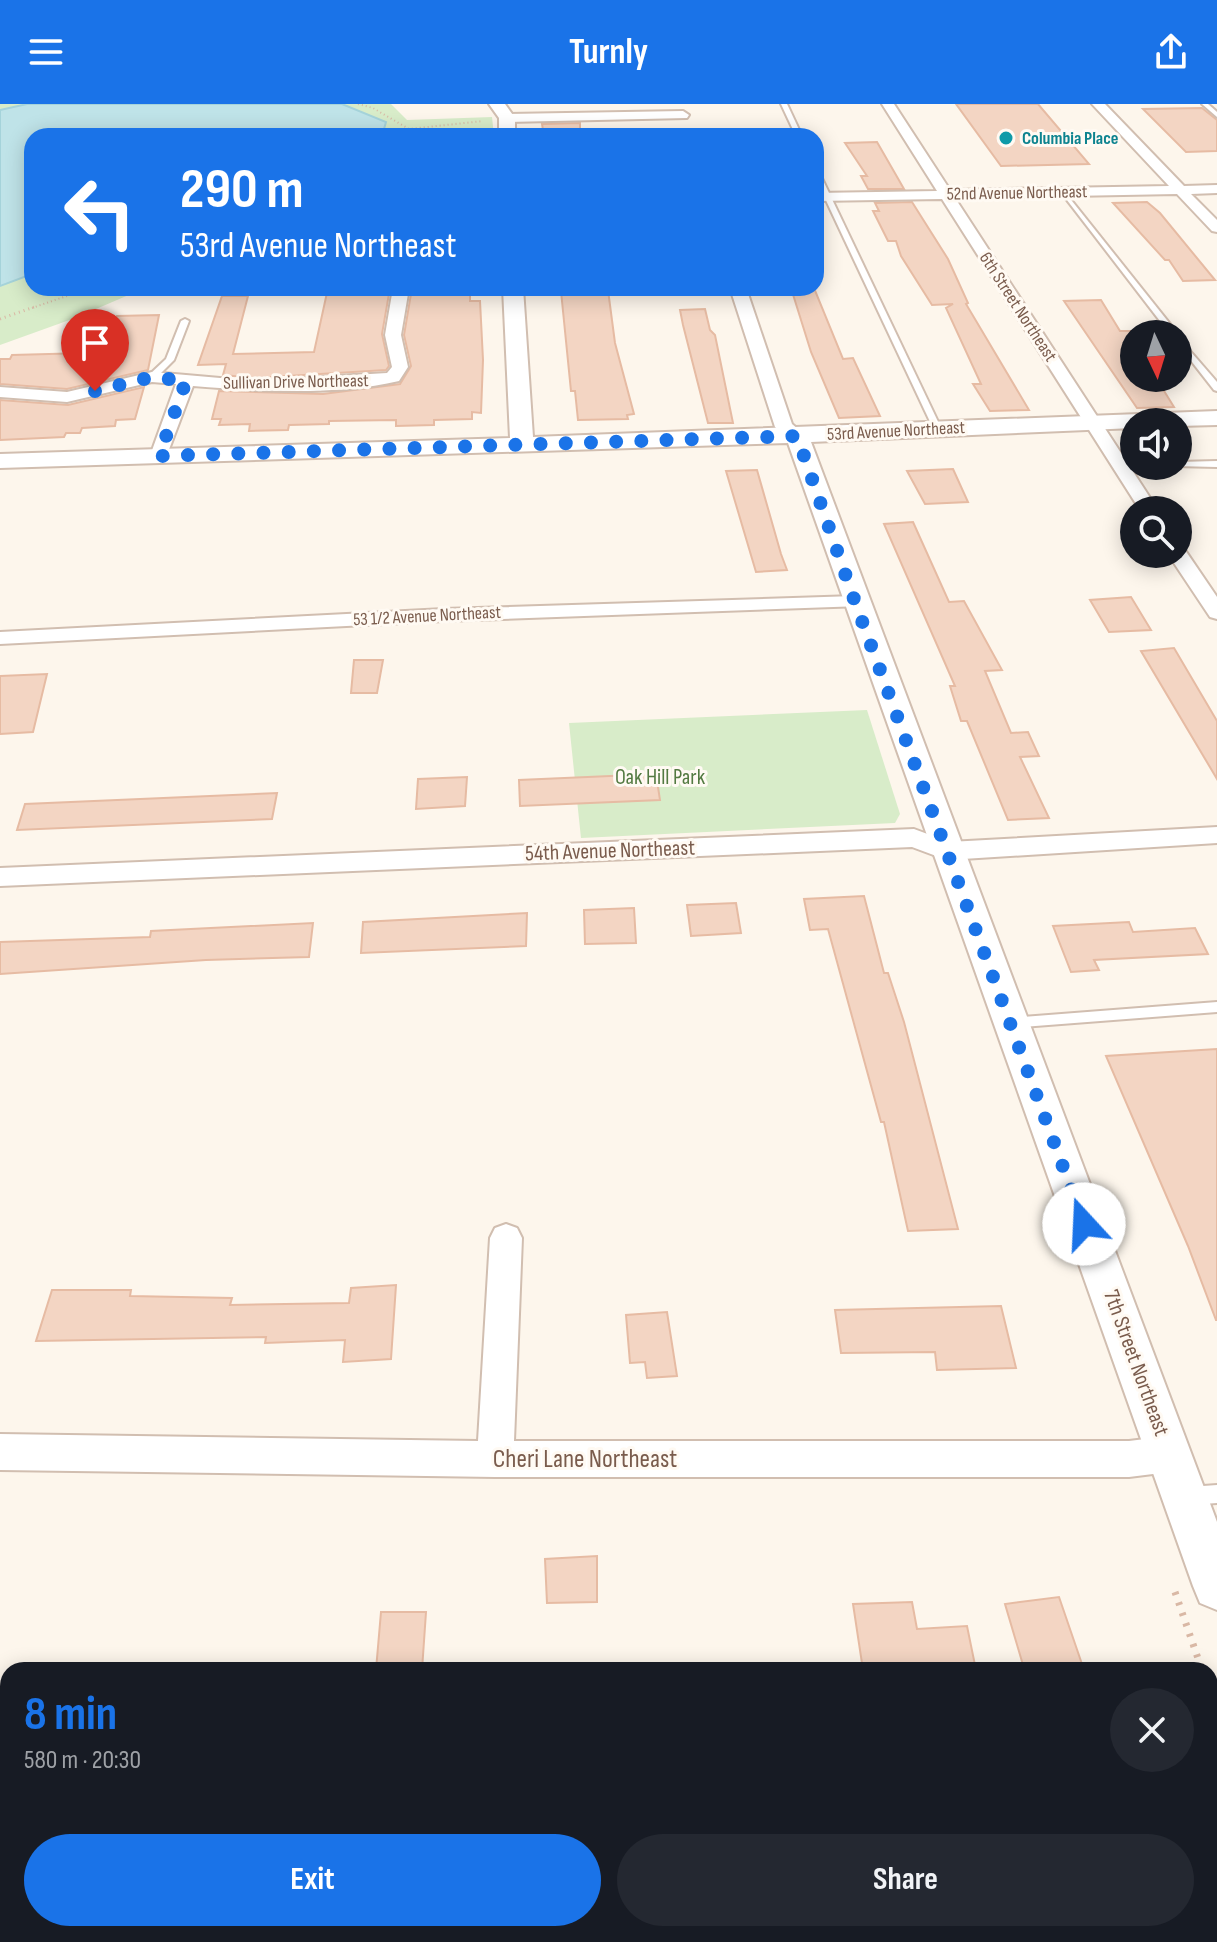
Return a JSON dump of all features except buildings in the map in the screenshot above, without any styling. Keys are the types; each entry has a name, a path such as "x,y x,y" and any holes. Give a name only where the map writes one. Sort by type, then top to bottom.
{"street":[{"path":"497,104 507,118 507,128"},
{"name":"6th Street Northeast","path":"888,104 1120,465"},
{"path":"1098,104 1217,228"},
{"path":"507,118 683,115"},
{"name":"52nd Avenue Northeast","path":"824,197 1217,189"},
{"name":"Sullivan Drive Northeast","path":"186,381 254,386 374,381 393,377 400,367 393,335 400,296"},
{"path":"513,296 522,443"},
{"name":"7th Street Northeast","path":"741,296 784,427 797,436 855,602 1169,1454 1201,1495 1217,1586"},
{"path":"0,392 67,397 152,377 186,381 159,456"},
{"name":"53rd Avenue Northeast","path":"0,461 797,436 1217,418"},
{"path":"1187,568 1217,613"},
{"name":"53 1/2 Avenue Northeast","path":"0,638 444,615 855,602"},
{"name":"54th Avenue Northeast","path":"0,877 914,838 947,851 1217,835"},
{"path":"495,1459 506,1238"},
{"name":"Cheri Lane Northeast","path":"0,1452 495,1459 1129,1459 1169,1454"}],"lane":[{"path":"784,104 795,128"},
{"path":"1205,104 1217,115"},
{"path":"1062,192 1163,320"},
{"path":"824,201 937,428"},
{"path":"152,377 170,360 185,321"},
{"path":"1192,356 1217,388"},
{"path":"1192,465 1217,464"},
{"path":"1010,1023 1217,1007"}],"path":[{"path":"358,104 373,108 407,128"},
{"path":"418,128 507,118"},
{"path":"0,319 67,296"}],"green space":[{"path":"0,104 391,104 407,120 492,117 493,128 24,128 24,296 126,296 0,345"},
{"name":"Oak Hill Park","path":"867,710 900,814 895,823 581,838 569,723"}],"water":[{"path":"27,104 342,104 386,122 384,128 24,128 24,277 0,286 0,110"}],"place":[{"name":"Columbia Place","path":"1006,138"}],"route":[{"path":"95,391 152,377 186,381 159,456 797,436 1084,1224"}]}
